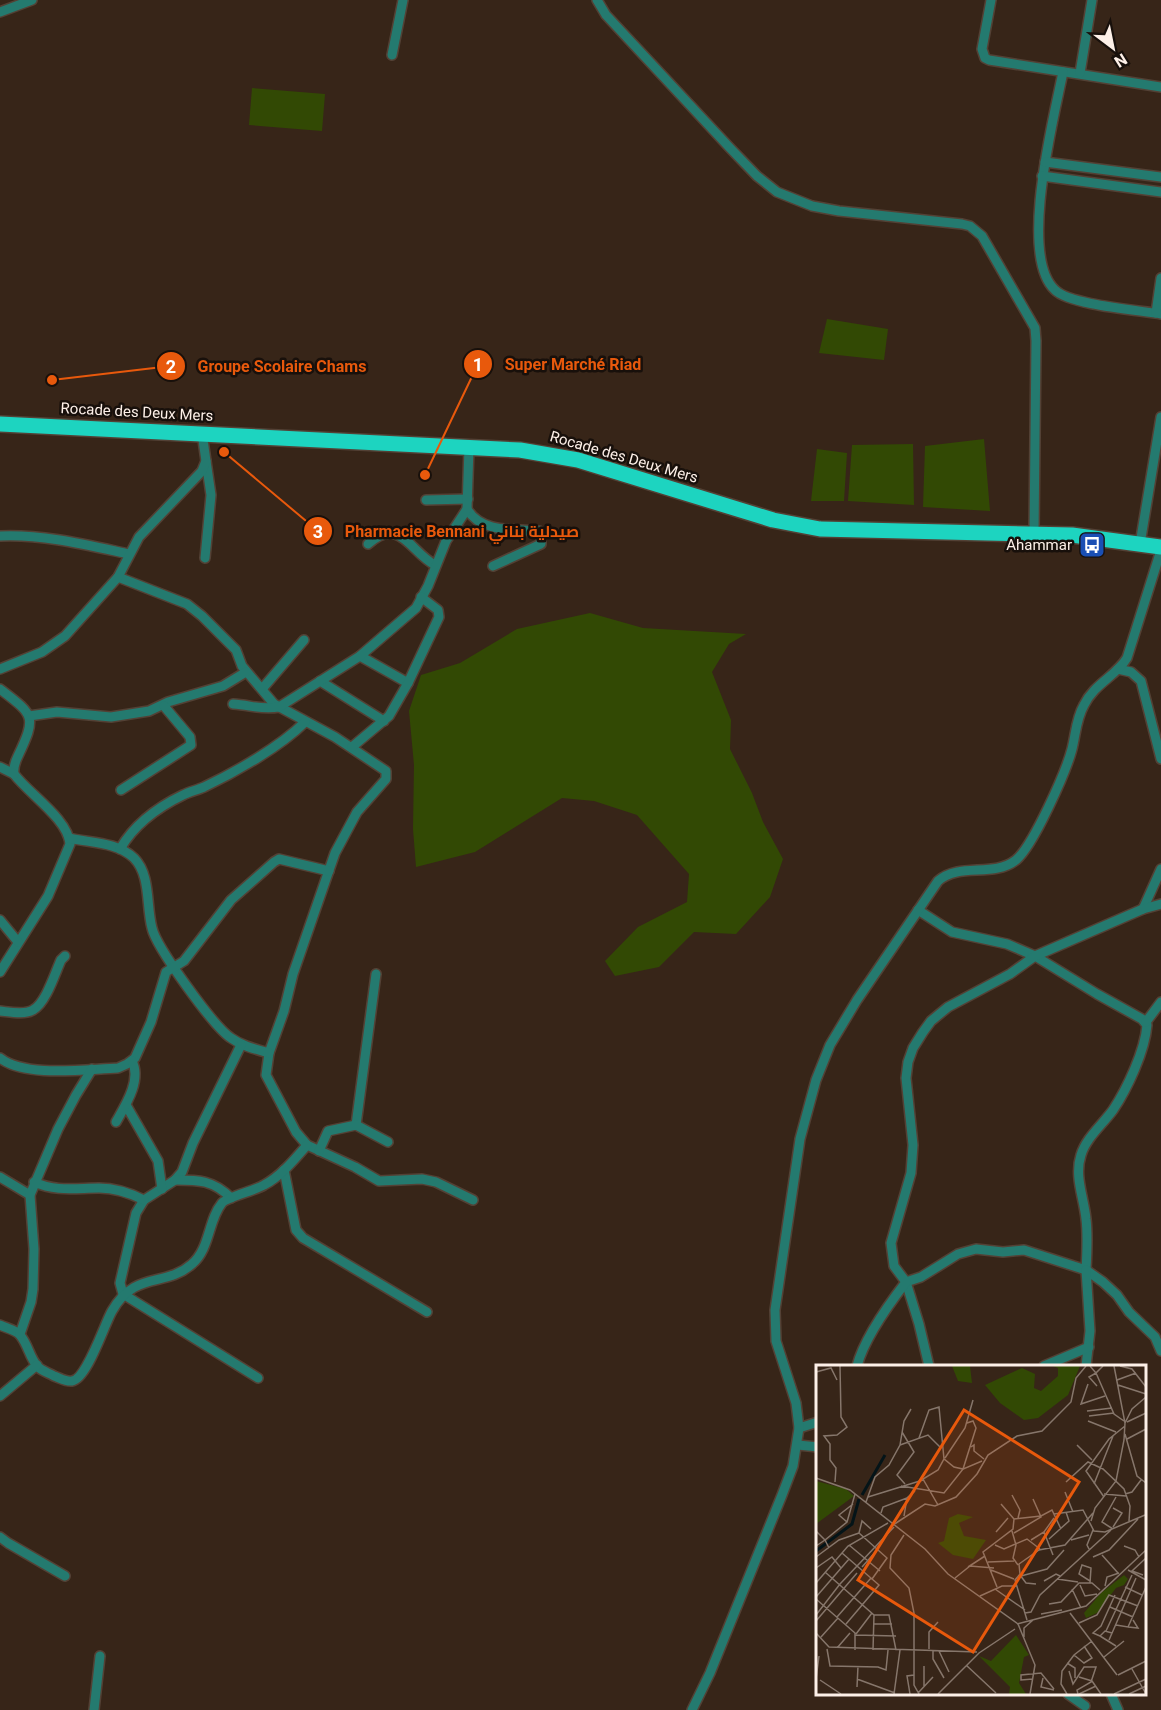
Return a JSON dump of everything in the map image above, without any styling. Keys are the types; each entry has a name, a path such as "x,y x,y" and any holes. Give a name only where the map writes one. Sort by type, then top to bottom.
{"highway":[{"name":"Rocade des Deux Mers","path":"0,424 536,451 578,460 773,520 820,529 1072,536 1140,544 1161,549"}],"street":[{"path":"0,12 32,0"},
{"path":"392,55 403,0"},
{"path":"597,0 606,15 714,132 757,176 777,192 812,206 839,211 962,224 970,226 982,236 1035,328 1037,444 1034,534"},
{"path":"991,0 982,49 985,58 1161,87"},
{"path":"1080,73 1092,0"},
{"path":"1063,72 1042,176 1039,219 1042,264 1054,290 1063,296 1080,301 1158,314 1161,278"},
{"path":"1045,162 1161,177"},
{"path":"1042,176 1161,192"},
{"path":"1140,544 1161,417"},
{"path":"202,433 211,495 205,558"},
{"path":"469,447 467,504 472,518 481,524 541,533 541,544 493,566"},
{"path":"0,669 53,646 77,624 118,577 144,530 198,477 206,461"},
{"path":"426,500 467,504"},
{"path":"233,704 264,709 279,707 360,656 416,608 446,542 467,504"},
{"path":"368,544 377,536 391,533 400,535 427,561 435,565"},
{"path":"0,536 21,535 129,554"},
{"path":"692,1710 710,1673 782,1495 798,1445 799,1428 796,1403 778,1349 775,1328 776,1300 800,1139 816,1080 830,1045 857,1000 938,881 949,873 1002,867 1021,855 1064,772 1072,748 1077,721 1084,704 1098,685 1123,664 1131,649 1161,549"},
{"path":"118,577 187,604 196,610 236,650 246,672 279,707 352,747 383,768 387,776 384,782 364,801 335,853 293,974 284,1011 269,1053 266,1066 268,1080 296,1132 308,1145 379,1181 422,1179 436,1182 473,1200"},
{"path":"352,747 389,716 408,683 439,617 438,610 421,597"},
{"path":"261,689 304,640"},
{"path":"360,656 408,683"},
{"path":"1118,669 1131,672 1141,681 1161,759"},
{"path":"29,716 57,712 111,717 149,711 164,706 168,702 223,686 246,672"},
{"path":"320,681 384,721"},
{"path":"0,689 29,716 31,724 15,763 14,774"},
{"path":"121,790 191,745 190,737 164,706"},
{"path":"120,849 124,841 145,818 183,795 203,788 239,769 295,732 305,722"},
{"path":"0,767 14,774 63,827 69,838 69,849 48,896 3,961 0,972"},
{"path":"69,838 103,843 120,849 135,859 142,870 152,930 175,968 217,1026 241,1045 269,1053"},
{"path":"0,1059 22,1069 120,1068 132,1061 144,1042 166,972 184,961 231,900 274,862 283,859 329,870"},
{"path":"1143,909 1161,869"},
{"path":"928,1365 920,1324 906,1282 894,1266 891,1244 909,1185 913,1160 906,1078 913,1048 922,1032 939,1013 1010,974 1035,956 1143,909 1161,904"},
{"path":"918,909 952,932 1007,944 1035,956 1146,1022"},
{"path":"0,920 18,942"},
{"path":"0,1011 27,1012 41,1004 65,956"},
{"path":"356,1125 376,974"},
{"path":"1086,1365 1090,1321 1086,1270 1086,1217 1079,1177 1080,1158 1089,1140 1123,1094 1144,1041 1146,1022 1161,1002"},
{"path":"241,1045 193,1143 182,1172 175,1180 144,1200 136,1213 120,1283 123,1294 258,1378"},
{"path":"116,1122 126,1106 134,1079 135,1069 132,1061"},
{"path":"20,1334 33,1289 34,1249 30,1195 68,1110 92,1068"},
{"path":"126,1106 158,1161 162,1189"},
{"path":"319,1151 328,1131 356,1125 388,1142"},
{"path":"0,1325 20,1334 39,1368 63,1380 77,1379 84,1371 110,1315 123,1294 139,1284 178,1272 192,1264 202,1249 220,1206 225,1200 266,1185 308,1145"},
{"path":"284,1170 296,1230 303,1238 427,1312"},
{"path":"0,1177 30,1195"},
{"path":"175,1180 198,1180 211,1183 220,1187 231,1198"},
{"path":"34,1182 46,1188 101,1188 132,1194 144,1200"},
{"path":"857,1365 885,1311 906,1282 921,1277 958,1254 976,1249 1003,1252 1024,1250 1086,1270 1117,1295 1129,1312 1158,1337 1161,1351"},
{"path":"1046,1365 1089,1347"},
{"path":"0,1396 37,1365"},
{"path":"799,1428 816,1423"},
{"path":"798,1445 816,1447"},
{"path":"0,1537 8,1544 65,1576"},
{"path":"94,1710 100,1656"},
{"path":"1069,1695 1085,1706"},
{"path":"1111,1695 1118,1710"}],"green space":[{"path":"252,88 325,94 322,131 249,125"},
{"path":"827,319 888,329 884,360 819,353"},
{"path":"984,439 990,511 923,507 925,446"},
{"path":"913,444 914,505 848,501 852,445"},
{"path":"817,449 847,453 844,501 811,501"},
{"path":"590,613 643,628 746,634 729,644 712,672 731,720 730,749 752,793 763,822 783,859 770,897 736,934 694,932 659,967 615,976 605,961 638,927 687,902 689,874 637,815 594,801 562,798 475,852 416,867 413,829 414,765 409,711 421,675 460,663 517,629"}],"place":[{"name":"Groupe Scolaire Chams","path":"52,380"},
{"name":"Pharmacie Bennani صيدلية بناني","path":"224,452"},
{"name":"Super Marché Riad","path":"425,475"},
{"name":"Ahammar","path":"1092,545"}]}
